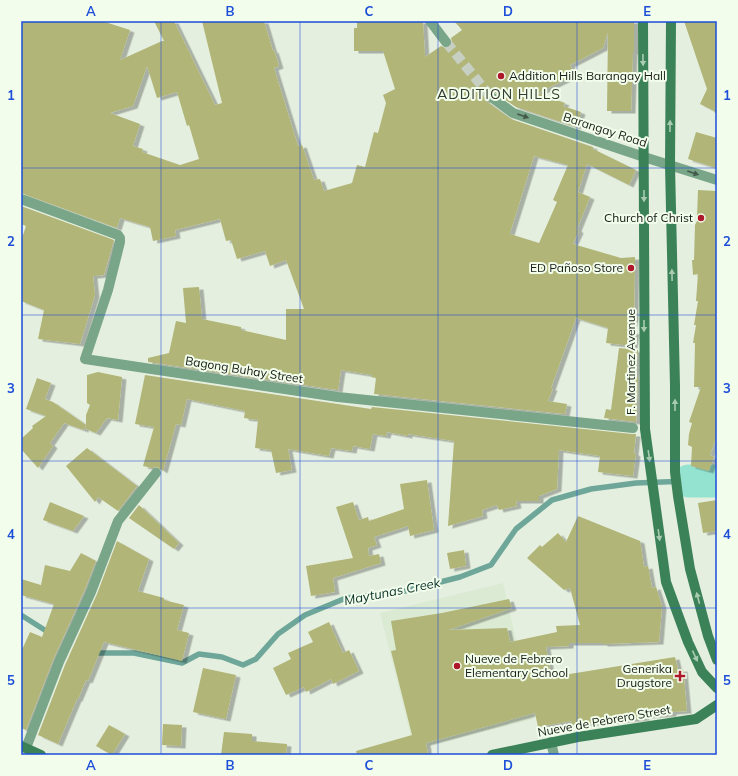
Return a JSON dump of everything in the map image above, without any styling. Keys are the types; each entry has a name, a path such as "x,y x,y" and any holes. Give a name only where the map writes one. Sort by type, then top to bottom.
{"main road":[{"name":"F. Martinez Avenue","path":"643,21 644,415 653,496 666,582 688,642 702,672 717,688"},
{"path":"671,21 670,165 675,386 675,472 690,569 708,636 717,660"},
{"name":"Nueve de Pebrero Street","path":"492,755 551,742 696,718 717,705"},
{"path":"24,747 41,755"}],"street":[{"path":"430,21 446,42"},
{"name":"Barangay Road","path":"490,96 513,113 717,180"},
{"name":"Bagong Buhay Street","path":"21,198 118,235 120,238 108,290 85,359 338,397 633,428"},
{"path":"24,747 59,662 91,592 118,521 156,473"},
{"path":"551,742 554,755"}],"shaded area":[{"name":"Nueve de Febrero Elementary School","path":"503,583 534,719 414,749 380,613"}],"building":[{"path":"21,21 102,21 130,30 120,60 164,41 154,21 174,21 215,105 222,103 202,21 264,21 279,66 274,68 298,146 302,145 314,180 320,179 324,191 352,183 357,165 365,167 374,132 378,133 386,103 383,95 395,89 383,51 354,51 354,28 357,28 357,21 423,21 425,57 441,46 446,48 450,47 452,42 451,38 462,30 454,21 634,21 631,111 607,111 608,32 603,48 570,65 575,75 538,93 565,103 563,106 581,112 576,127 516,107 491,90 485,92 484,96 486,101 511,119 593,147 593,149 636,170 629,185 587,164 578,192 590,197 577,229 579,231 573,244 621,258 635,257 634,318 631,331 635,332 633,346 606,343 608,328 576,318 551,388 553,388 548,401 567,404 565,414 374,394 376,378 371,377 372,375 341,370 338,390 148,362 148,358 169,353 176,321 186,323 183,288 199,287 202,319 241,327 241,330 286,340 286,309 304,309 286,260 270,266 265,251 237,259 231,240 226,241 220,219 175,230 176,236 153,241 150,227 120,218 117,228 21,193","holes":["147,66 157,98 177,92 199,159 180,165 142,152 143,149 133,146 140,124 110,113 133,106","534,156 568,165 553,200 557,202 539,243 510,234"]},
{"path":"684,21 717,21 717,112 715,113 714,111 700,104 707,89"},
{"path":"696,132 717,138 717,168 688,159"},
{"path":"698,190 717,191 717,435 710,455 714,457 709,471 691,466 692,447 688,445 692,423 689,422 701,387 694,387 695,343 693,343 698,301 696,301 698,274 693,275 692,260 694,260 695,225 698,219"},
{"path":"21,206 114,240 104,275 93,276 95,295 80,344 38,339 44,310 21,301 21,241 26,226 21,224"},
{"path":"619,348 638,350 635,377 638,377 636,422 604,418 606,409 611,410"},
{"path":"98,372 122,377 118,420 107,418 96,433 86,429 86,415 90,405 87,403 87,375"},
{"path":"145,375 371,409 372,407 636,434 634,453 636,454 633,476 598,472 600,456 559,450 557,489 539,496 539,501 516,501 517,506 499,510 497,505 482,510 483,516 448,526 454,441 387,432 386,436 373,434 370,449 353,446 352,451 331,448 329,456 288,449 292,470 276,473 271,450 255,448 258,420 244,418 245,411 187,399 181,425 176,424 163,471 157,467 152,468 143,466 154,427 135,424"},
{"path":"37,378 51,383 45,399 53,402 86,425 84,430 64,423 50,443 53,446 38,468 21,449 21,439 33,428 32,426 46,416 26,409"},
{"path":"87,448 137,486 118,511 98,497 95,502 66,466"},
{"path":"427,480 434,530 410,536 408,526 374,537 377,545 368,548 369,556 379,554 381,563 333,578 335,592 311,596 306,566 353,558 336,507 353,502 359,520 368,517 369,521 404,509 400,484"},
{"path":"717,500 717,531 703,533 698,503"},
{"path":"50,502 84,516 73,531 43,520"},
{"path":"139,505 179,543 174,549 129,518"},
{"path":"578,516 640,541 644,567 648,566 652,588 656,587 662,606 659,642 603,644 569,643 569,646 546,647 551,677 675,657 678,670 683,669 687,711 672,712 672,714 645,716 645,718 572,725 572,721 538,727 535,713 426,743 428,755 357,755 356,751 412,735 391,651 396,650 391,621 442,613 509,599 512,608 448,630 507,628 510,642 557,632 556,626 580,625 570,588 564,590 527,558 540,545 542,547 558,533 566,542"},
{"path":"117,541 149,559 138,591 184,605 177,630 189,633 182,661 104,642 88,681 86,680 58,744 38,735 65,665 97,594"},
{"path":"464,550 466,566 450,569 447,553"},
{"path":"81,553 96,561 53,660 26,730 21,728 21,652 30,632 42,637 54,604 21,595 21,579 41,585 45,565 70,571"},
{"path":"329,622 343,653 349,650 359,671 333,684 331,679 306,692 304,687 286,695 273,668 291,659 288,653 313,642 308,632"},
{"path":"203,668 236,675 226,719 193,712"},
{"path":"163,724 182,725 181,746 162,745"},
{"path":"109,725 125,734 112,755 96,746"},
{"path":"224,732 252,734 252,741 287,744 286,755 221,755"}],"waterway":[{"name":"Maytunas Creek","path":"93,653 134,653 182,663 199,654 222,657 243,665 256,659 278,634 305,615 346,598 401,592 460,577 491,565 516,529 552,500 591,489 636,483 689,481"},
{"name":"Maytunas Creek","path":"689,481 717,481"},
{"name":"Maytunas Creek","path":"21,615 51,634"}],"tunnel":[{"path":"446,42 490,96"}],"place":[{"name":"Addition Hills Barangay Hall","path":"501,76"},
{"name":"Church of Christ","path":"701,218"},
{"name":"ED Pañoso Store","path":"631,268"},
{"name":"Nueve de Febrero Elementary School","path":"457,666"},
{"name":"Generika Drugstore","path":"680,676"}],"district":[{"name":"ADDITION HILLS","path":"499,94"}]}
